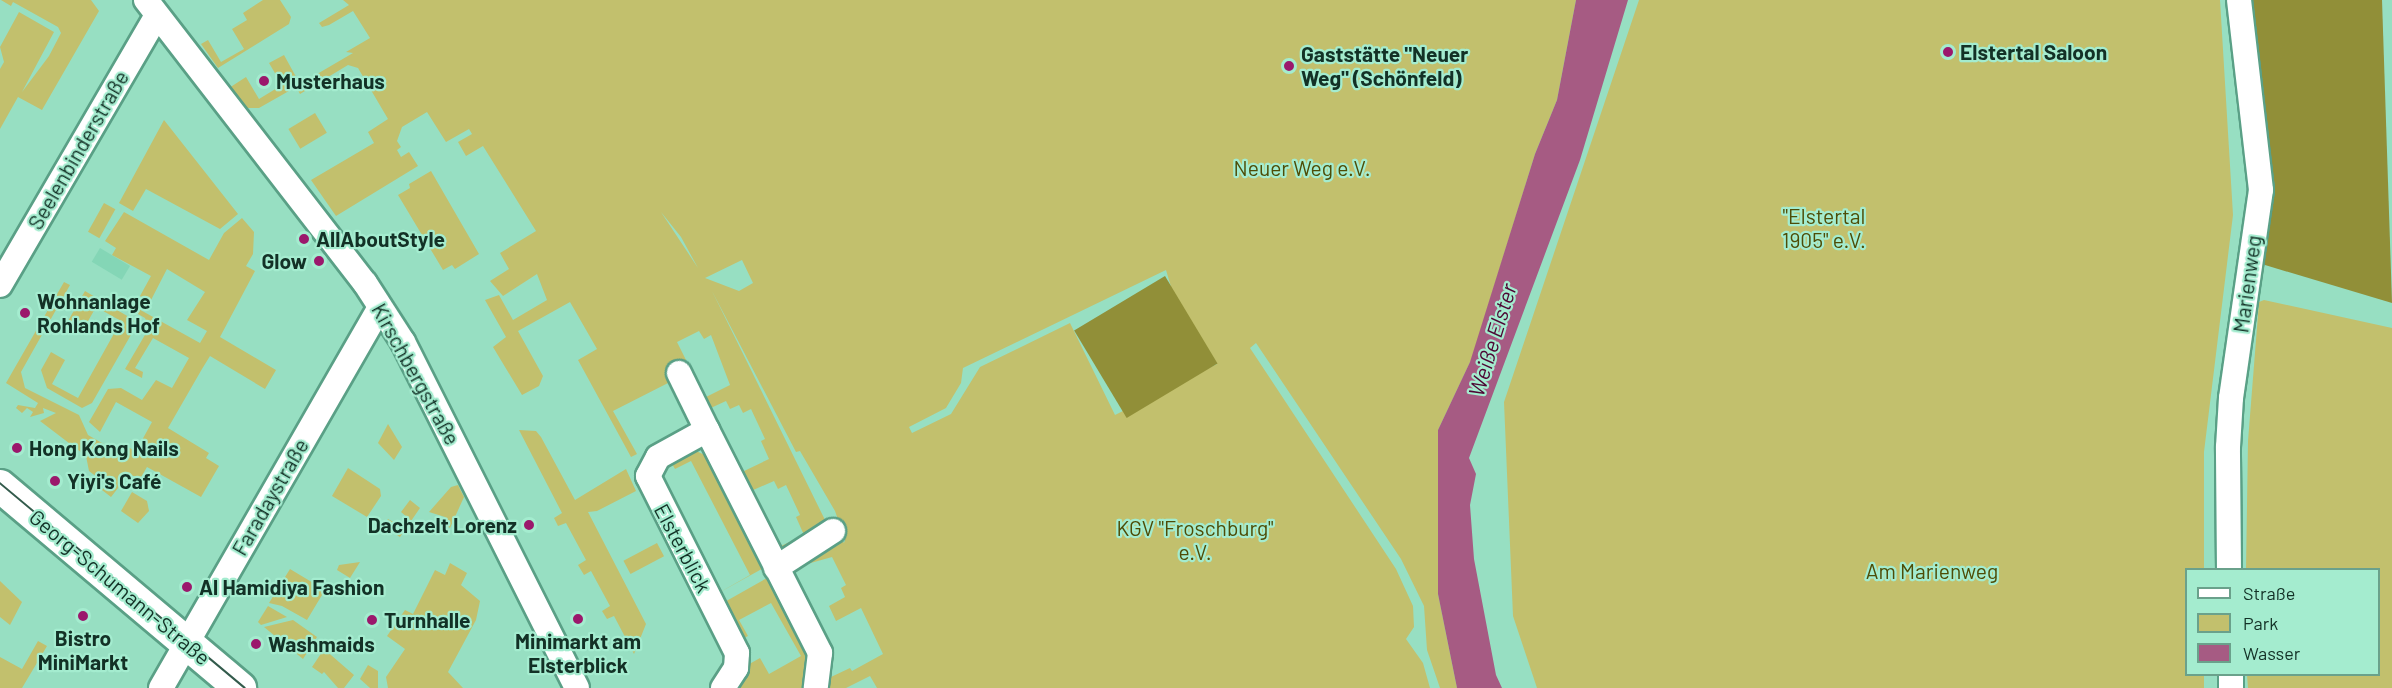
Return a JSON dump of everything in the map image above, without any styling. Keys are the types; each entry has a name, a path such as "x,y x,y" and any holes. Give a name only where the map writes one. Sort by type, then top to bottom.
{"main road":[{"name":"Georg-Schumann-Straße","path":"0,486 240,688"}],"street":[{"name":"Marienweg","path":"2229,568 2228,447 2231,398 2261,190 2239,0"},
{"name":"Seelenbinderstraße","path":"0,285 152,7"},
{"name":"Kirschbergstraße","path":"152,7 380,307 403,342 578,688"},
{"name":"Faradaystraße","path":"161,688 380,307"},
{"path":"679,374 820,653 816,688"},
{"name":"Elsterblick","path":"707,430 658,457 648,476 737,652 736,668 723,688"},
{"path":"776,568 833,531"}],"shaded area":[{"path":"2250,0 2382,0 2392,303 2265,265 2258,259"},
{"path":"100,248 130,266 122,280 92,262"},
{"path":"1165,276 1218,363 1127,418 1074,331"}],"green space":[{"path":"1,0 91,0 99,11 42,110 18,97 0,129 0,69 4,62 0,47 19,12 54,32 22,92 49,56 61,33 58,27 13,2 11,6"},
{"path":"263,0 280,0 291,17 289,24 218,68 201,44 208,40 221,62 244,49 232,29 247,20 243,13"},
{"path":"343,0 1576,0 1557,100 1535,154 1472,358 1438,430 1438,594 1457,688 1440,688 1427,650 1424,606 1401,559 1256,343 1250,348 1396,569 1413,606 1414,627 1406,639 1423,663 1430,688 877,688 870,676 846,688 823,688 831,677 850,668 852,671 883,654 861,608 836,621 829,606 845,597 841,588 846,585 832,557 800,566 840,537 844,543 845,540 835,511 800,451 796,452 712,291 828,526 777,558 777,548 804,535 796,517 800,515 786,485 778,489 774,481 751,491 742,472 769,459 761,441 765,439 751,409 743,413 739,405 730,409 726,401 702,412 702,399 730,385 711,335 704,339 699,331 677,342 686,360 672,367 672,381 613,411 637,454 631,457 578,360 597,349 570,302 518,331 543,376 539,386 522,395 493,347 506,337 485,300 499,295 513,320 547,300 537,274 503,296 490,281 509,269 500,253 536,231 483,146 466,156 458,142 472,134 469,129 446,142 427,112 402,127 397,141 401,147 397,150 401,157 409,152 418,166 336,216 311,180 374,143 368,132 388,119 358,68 348,65 300,94 296,87 259,108 244,108 229,88 246,77 259,99 282,85 269,63 284,55 300,84 353,53 346,52 370,38 353,11 329,25 322,27 319,23 349,5","holes":["661,212 681,237 698,268","742,260 753,283 739,291 705,278","1166,270 1172,290 1217,364 1115,415 1070,323 980,367 951,414 912,433 909,427 946,408 961,383 963,368"]},
{"name":"\"Elstertal 1905\" e.V.","path":"1639,0 2220,0 2233,215 2204,452 2204,568 2185,568 2185,676 2204,676 2204,688 1537,688 1513,616 1504,402"},
{"path":"315,113 327,133 300,149 288,129"},
{"path":"164,120 238,214 220,229 146,189 133,211 119,203"},
{"path":"431,171 479,254 455,269 452,265 443,270 398,195 410,188 409,184"},
{"path":"104,203 115,209 99,238 88,232"},
{"path":"124,212 209,260 224,233 242,218 254,232 253,254 246,266 255,271 220,337 276,370 265,389 210,356 202,369 168,428 209,453 206,458 219,466 201,497 147,467 140,479 129,474 111,497 102,490 106,484 89,471 86,456 40,421 56,413 43,408 44,413 30,417 33,412 27,408 22,413 16,408 18,405 35,408 38,403 6,383 64,282 70,285 21,372 25,388 79,415 88,435 116,451 121,444 136,451 152,422 116,402 100,432 89,422 108,389 121,388 142,400 156,380 172,388 189,358 153,338 135,368 143,372 142,378 125,369 149,328 145,318 124,306 126,302 200,343 207,331 187,320 205,292 167,269 150,302 140,296 151,276 112,255 116,248 105,241"},
{"path":"85,291 134,320 136,326 92,403 82,408 47,388 41,370 51,352 65,360 52,384 78,398 121,321 96,307 83,330 68,321"},
{"path":"2264,300 2392,328 2392,688 2248,688 2247,676 2380,676 2380,568 2246,568 2248,441 2259,302"},
{"path":"388,424 402,447 394,460 378,443"},
{"path":"519,430 536,431 541,437 575,500 626,469 636,491 597,511 588,512 646,624 634,654 614,616 607,619 602,611 610,606 591,571 584,575 578,565 586,560 566,523 558,526 554,518 562,513"},
{"path":"694,450 707,456 769,565 715,595 750,575 691,461 675,469 671,462"},
{"path":"348,468 380,489 381,496 367,517 332,496"},
{"path":"458,485 464,497 450,528 442,522 445,517 429,512 451,487"},
{"path":"132,492 147,501 149,511 138,523 121,511"},
{"path":"410,500 420,508 400,537 383,527 388,519 402,527 408,518 401,512"},
{"path":"657,543 664,556 630,574 623,561"},
{"path":"360,562 350,578 337,570 339,565"},
{"path":"450,563 467,573 461,585 480,601 476,620 448,672 463,688 388,688 386,677 405,649 387,636 405,610 413,614 435,570 445,575"},
{"path":"290,569 325,590 307,620 282,606 269,603"},
{"path":"774,574 808,650 810,688 732,688 744,667 760,658 769,674 801,656 771,603 739,620 748,636 740,640 721,604"},
{"path":"0,581 22,602 10,625 0,617"},
{"path":"268,606 287,617 261,625 258,622"},
{"path":"293,620 317,637 303,659 264,627"},
{"path":"38,641 47,646 22,688 0,688 0,657 22,669"},
{"path":"324,649 354,675 344,688 338,688 324,672 322,674 312,667"},
{"path":"368,665 378,671 378,688 370,688 360,679"}],"water":[{"name":"Weiße Elster","path":"1576,0 1628,0 1580,160 1469,458 1476,474 1470,505 1474,559 1496,675 1502,688 1457,688 1438,594 1438,430 1470,362 1535,154 1557,100"}],"tram line":[{"path":"0,483 245,688"}],"place":[{"name":"Elstertal Saloon","path":"1948,52"},
{"name":"Gaststätte \"Neuer Weg\" (Schönfeld)","path":"1289,66"},
{"name":"Musterhaus","path":"264,81"},
{"name":"AllAboutStyle","path":"304,239"},
{"name":"Glow","path":"319,261"},
{"name":"Wohnanlage Rohlands Hof","path":"25,313"},
{"name":"Hong Kong Nails","path":"17,448"},
{"name":"Yiyi's Café","path":"55,481"},
{"name":"Dachzelt Lorenz","path":"529,525"},
{"name":"Al Hamidiya Fashion","path":"187,587"},
{"name":"Bistro MiniMarkt","path":"83,616"},
{"name":"Minimarkt am Elsterblick","path":"578,619"},
{"name":"Turnhalle","path":"372,620"},
{"name":"Washmaids","path":"256,644"}],"park label":[{"name":"Neuer Weg e.V.","path":"1302,168"},
{"name":"KGV \"Froschburg\" e.V.","path":"1195,540"},
{"name":"Am Marienweg","path":"1932,571"}]}
